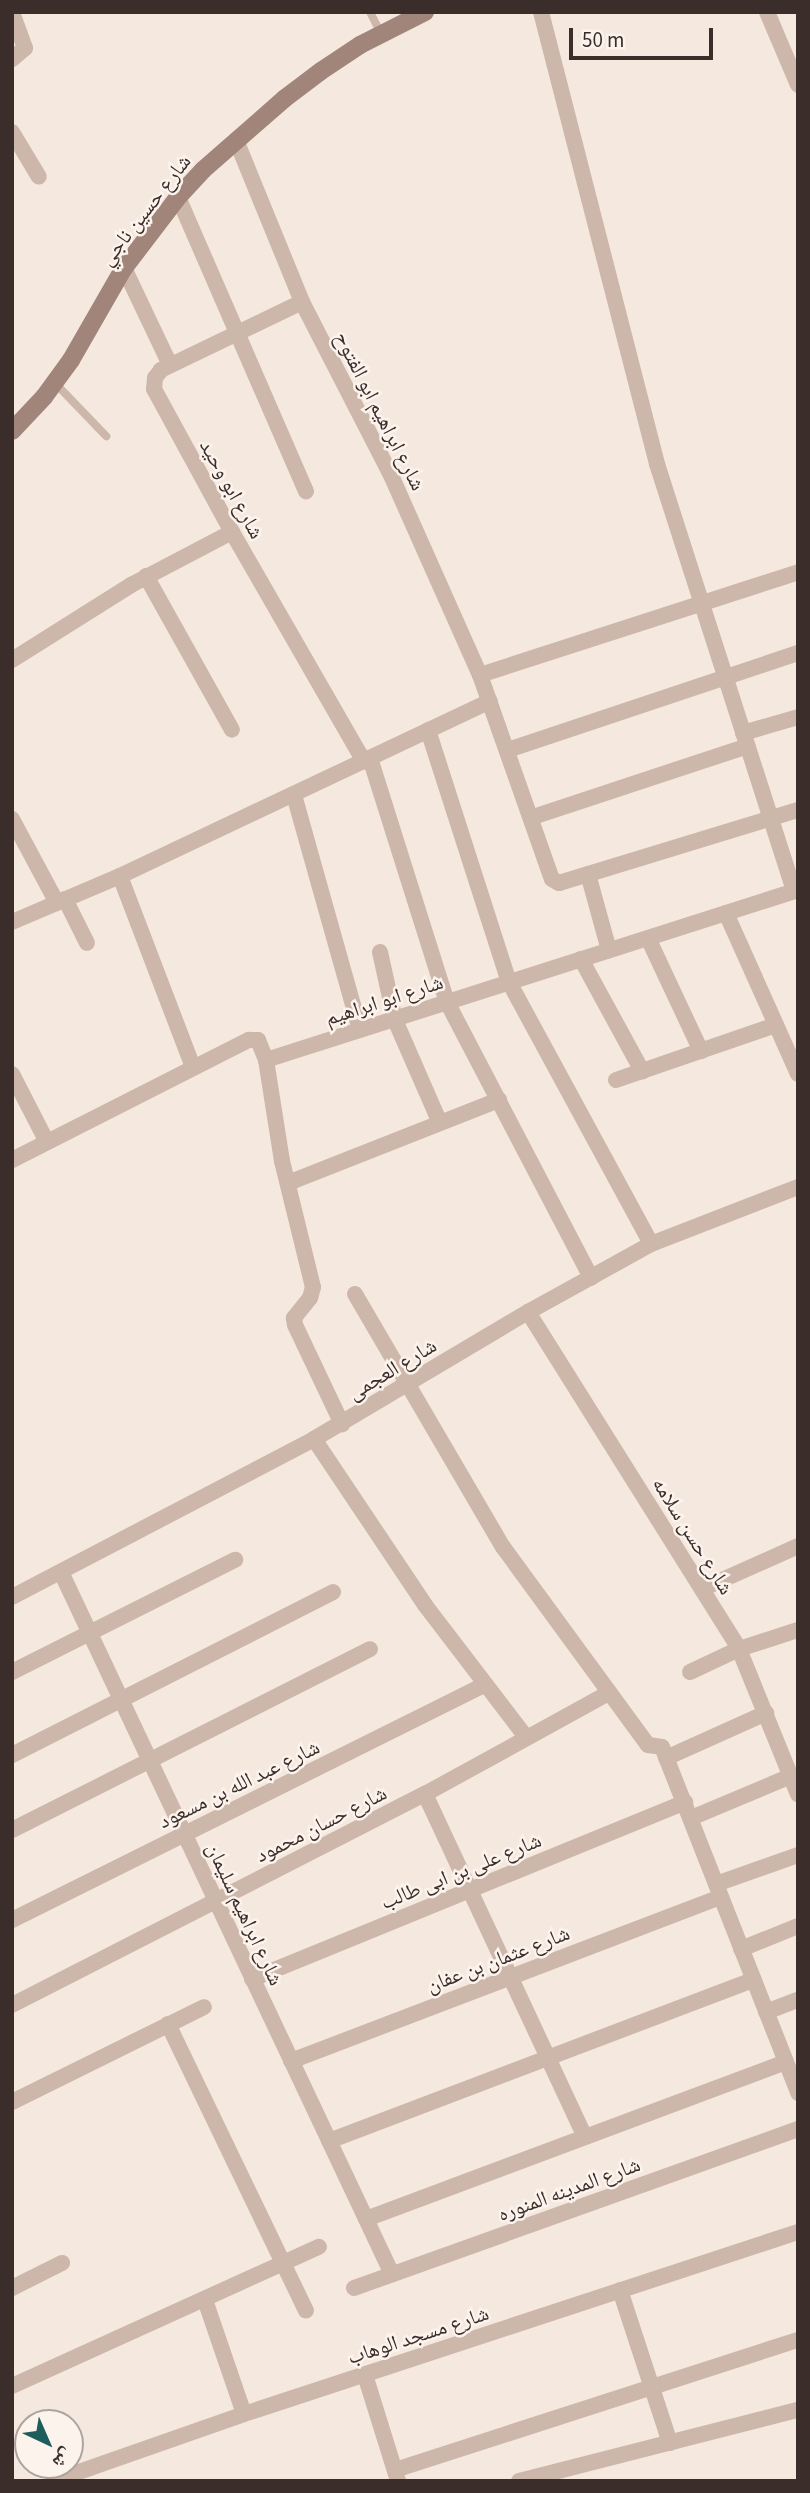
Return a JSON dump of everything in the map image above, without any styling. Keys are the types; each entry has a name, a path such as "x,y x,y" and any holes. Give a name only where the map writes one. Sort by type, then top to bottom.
{"street":[{"path":"12,12 24,47 12,59"},
{"name":"شارع حسين ناجي","path":"13,429 54,383 124,268 178,197 236,140 321,71 381,34 425,12"},
{"path":"541,12 657,464 796,890"},
{"path":"767,12 798,85"},
{"path":"12,132 39,177"},
{"name":"شارع ابراهيم ابو الفتوح","path":"236,140 302,302 390,472 480,676 533,817 549,872 559,883 588,874"},
{"path":"178,197 306,491"},
{"path":"124,268 170,365 302,302"},
{"name":"شارع ابو وحيد","path":"170,365 155,378 154,389 232,532 367,760 447,1002 591,1278"},
{"path":"12,660 146,576 232,532"},
{"path":"480,676 798,572"},
{"path":"146,576 232,730"},
{"path":"508,750 798,653"},
{"path":"12,922 120,876 490,701"},
{"path":"533,817 798,717"},
{"path":"428,730 509,982 651,1244"},
{"path":"294,795 360,1030"},
{"path":"609,950 588,874 798,810"},
{"path":"12,819 87,943"},
{"path":"120,876 193,1067"},
{"name":"شارع ابو ابراهيم","path":"266,1060 796,890"},
{"path":"726,913 798,1074"},
{"path":"648,938 701,1051"},
{"path":"380,952 395,1020 440,1124"},
{"path":"581,959 642,1071"},
{"path":"616,1080 776,1025"},
{"path":"12,1160 193,1067 253,1039 261,1043 282,1161 313,1287 310,1298 294,1318 295,1325 342,1424"},
{"path":"12,1074 47,1142"},
{"path":"288,1183 499,1100"},
{"name":"شارع العجمى","path":"12,1597 342,1424 528,1312 651,1244 798,1187"},
{"path":"355,1294 503,1547 648,1745 660,1745 798,2093"},
{"name":"شارع حسن سلامه","path":"528,1312 739,1649 798,1794"},
{"path":"314,1439 425,1605 526,1737"},
{"path":"702,1589 798,1546"},
{"path":"12,1672 235,1560"},
{"name":"شارع ابراهيم سليمان","path":"61,1572 392,2274"},
{"path":"12,1755 333,1592"},
{"path":"690,1672 739,1649 798,1630"},
{"path":"12,1830 370,1649"},
{"name":"شارع عبد الله بن مسعود","path":"12,1920 484,1685"},
{"name":"شارع حسان محمود","path":"12,2005 425,1794 609,1693"},
{"path":"666,1758 766,1713"},
{"name":"شارع على بن ابى طالب","path":"252,1979 470,1890 688,1810 791,1776"},
{"path":"425,1794 585,2137"},
{"name":"شارع عثمان بن عفان","path":"291,2061 510,1977 798,1855"},
{"path":"741,1949 798,1926"},
{"path":"329,2141 753,1980"},
{"path":"766,2012 798,2000"},
{"path":"12,2102 204,2007"},
{"path":"168,2024 306,2311"},
{"path":"366,2220 786,2062"},
{"name":"شارع المدينه المنوره","path":"354,2288 798,2129"},
{"name":"شارع مسجد الوهاب","path":"52,2481 244,2414 798,2232"},
{"path":"12,2386 319,2247"},
{"path":"12,2288 62,2263"},
{"path":"620,2290 670,2443"},
{"path":"205,2300 244,2414"},
{"path":"365,2375 397,2475 798,2340"},
{"path":"519,2481 798,2410"}],"lane":[{"path":"370,12 381,34"},
{"path":"54,383 106,436"}]}
